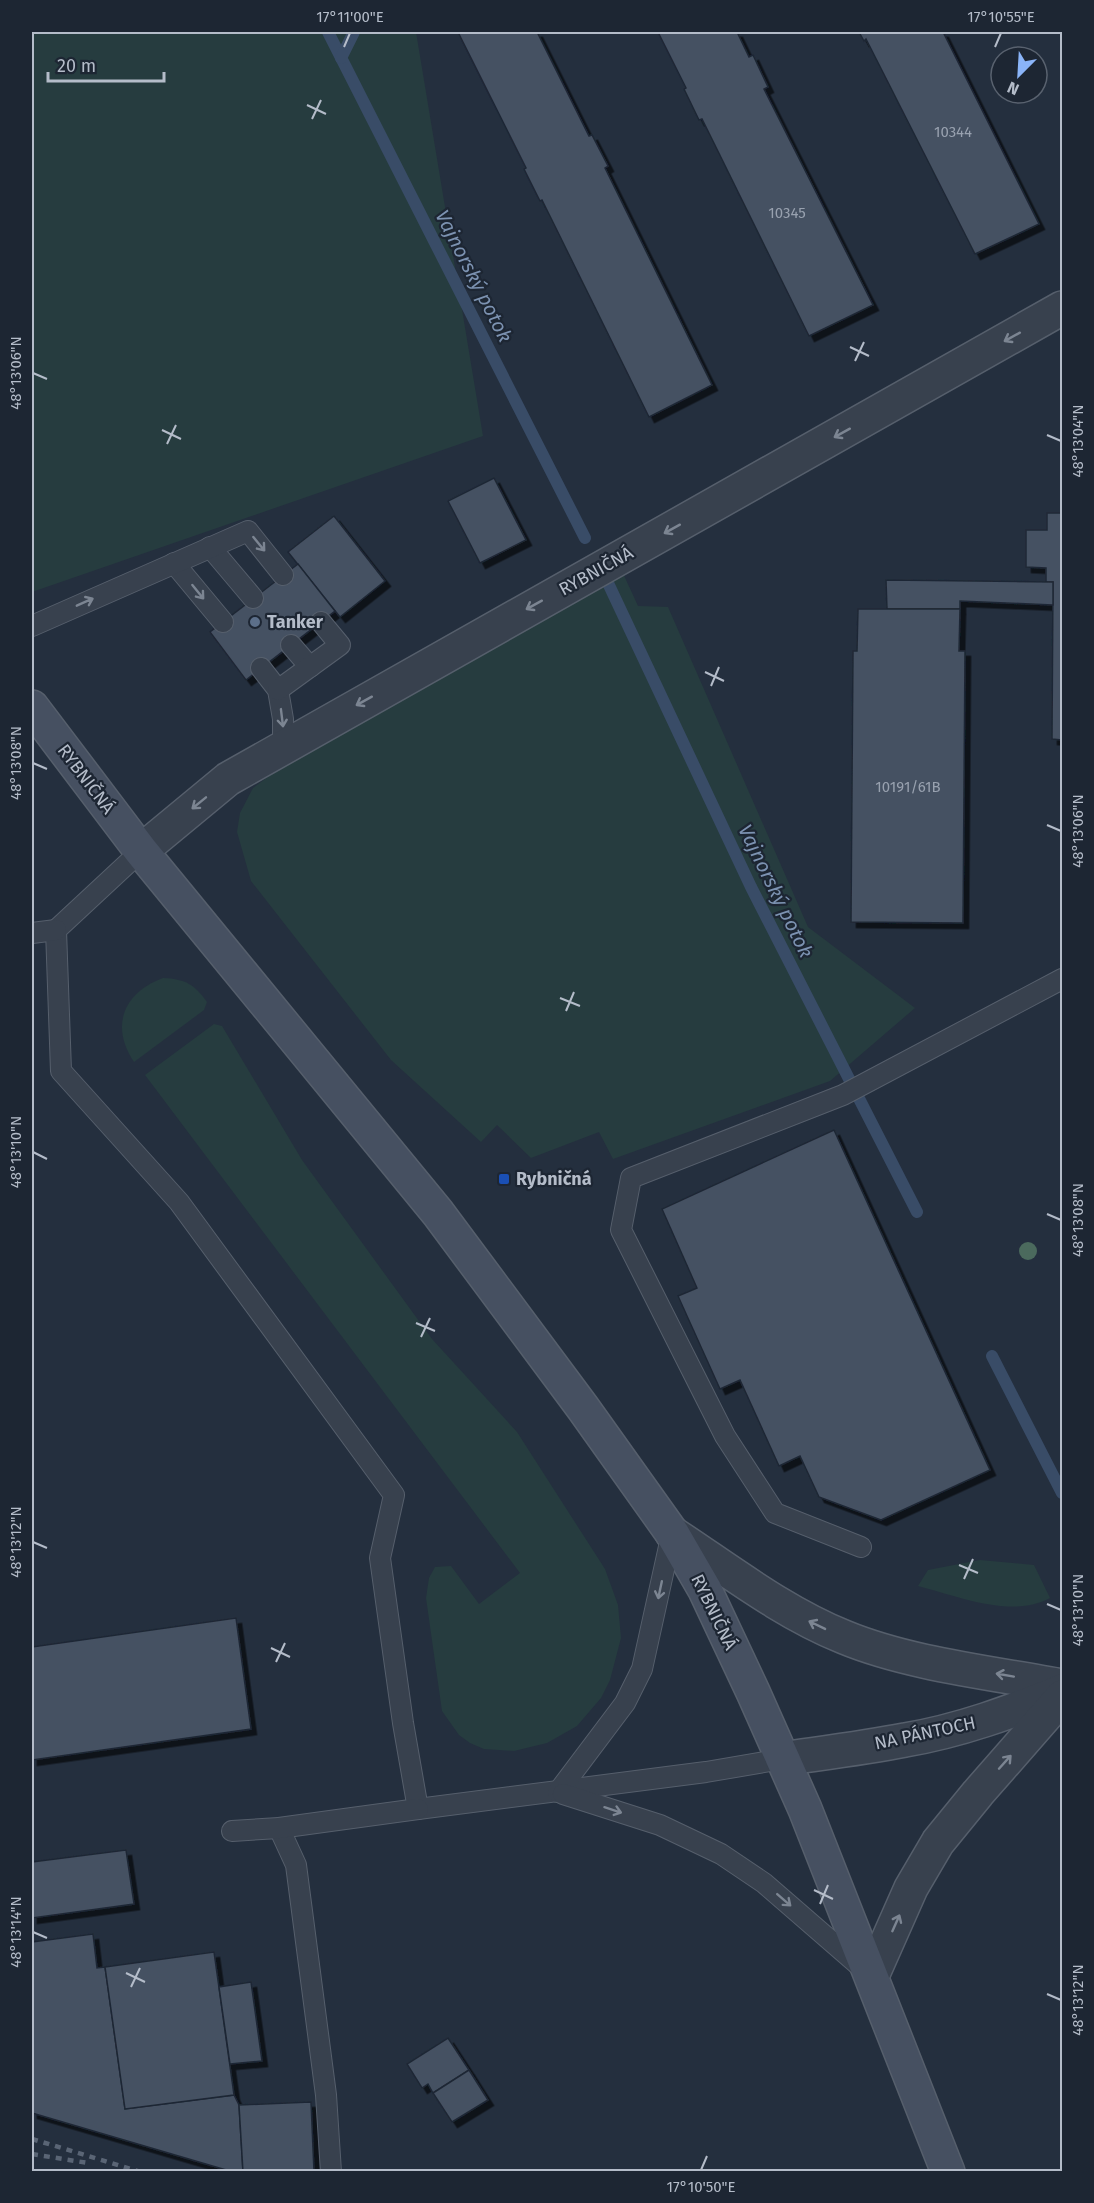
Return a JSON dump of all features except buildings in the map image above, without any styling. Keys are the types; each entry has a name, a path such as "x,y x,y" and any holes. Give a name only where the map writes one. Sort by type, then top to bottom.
{"main road":[{"name":"RYBNIČNÁ","path":"32,707 141,851 438,1213 672,1533 705,1590 805,1809 948,2172"}],"street":[{"name":"RYBNIČNÁ","path":"141,851 228,779 1062,308"},
{"path":"672,1533 810,1622 845,1638 893,1653 1062,1686"},
{"name":"NA PÁNTOCH","path":"782,1759 906,1740 958,1728 1012,1712 1062,1691"},
{"path":"872,1976 911,1888 938,1842 1062,1697"}],"lane":[{"path":"32,626 248,531 283,575"},
{"path":"210,547 253,598"},
{"path":"174,563 223,622"},
{"path":"278,690 340,645 321,622"},
{"path":"291,645 310,667"},
{"path":"261,668 278,690 283,719 283,747"},
{"path":"32,933 56,930 141,851"},
{"path":"56,930 61,1071 179,1202 394,1495 380,1558 403,1723 418,1809"},
{"path":"861,1547 775,1512 725,1436 621,1230 630,1178 843,1095 1062,979"},
{"path":"558,1792 625,1703 642,1669 672,1533"},
{"path":"232,1831 279,1828 558,1792 782,1759"},
{"path":"558,1792 660,1825 699,1842 729,1859 764,1883 872,1976"},
{"path":"279,1828 296,1865 326,2095 331,2172"}],"green space":[{"path":"32,32 416,32 483,436 32,592"},
{"path":"621,569 638,606 668,607 808,927 915,1008 830,1081 613,1159 599,1132 531,1158 497,1125 481,1142 391,1060 251,881 237,832 240,813 253,788 273,773"},
{"path":"163,978 188,984 207,1002 204,1010 134,1062 123,1036 124,1012 138,992"},
{"path":"214,1024 222,1026 302,1160 432,1339 517,1432 605,1569 618,1605 621,1638 610,1680 601,1698 577,1726 547,1743 514,1751 484,1749 459,1735 442,1711 426,1598 429,1578 435,1567 451,1566 479,1604 520,1573 145,1075"},
{"path":"980,1560 1034,1565 1050,1598 1035,1604 1002,1606 967,1600 918,1586 928,1570"}],"waterway":[{"name":"Vajnorský potok","path":"328,32 585,538"},
{"path":"341,58 354,32"},
{"name":"Vajnorský potok","path":"608,583 751,887 917,1212"},
{"name":"Vajnorský potok","path":"992,1356 1062,1493"}],"railway":[{"path":"32,2139 141,2172"},
{"path":"32,2154 88,2163"}],"place":[{"name":"Tanker","path":"255,622"},
{"name":"Rybničná","path":"504,1179"}]}
